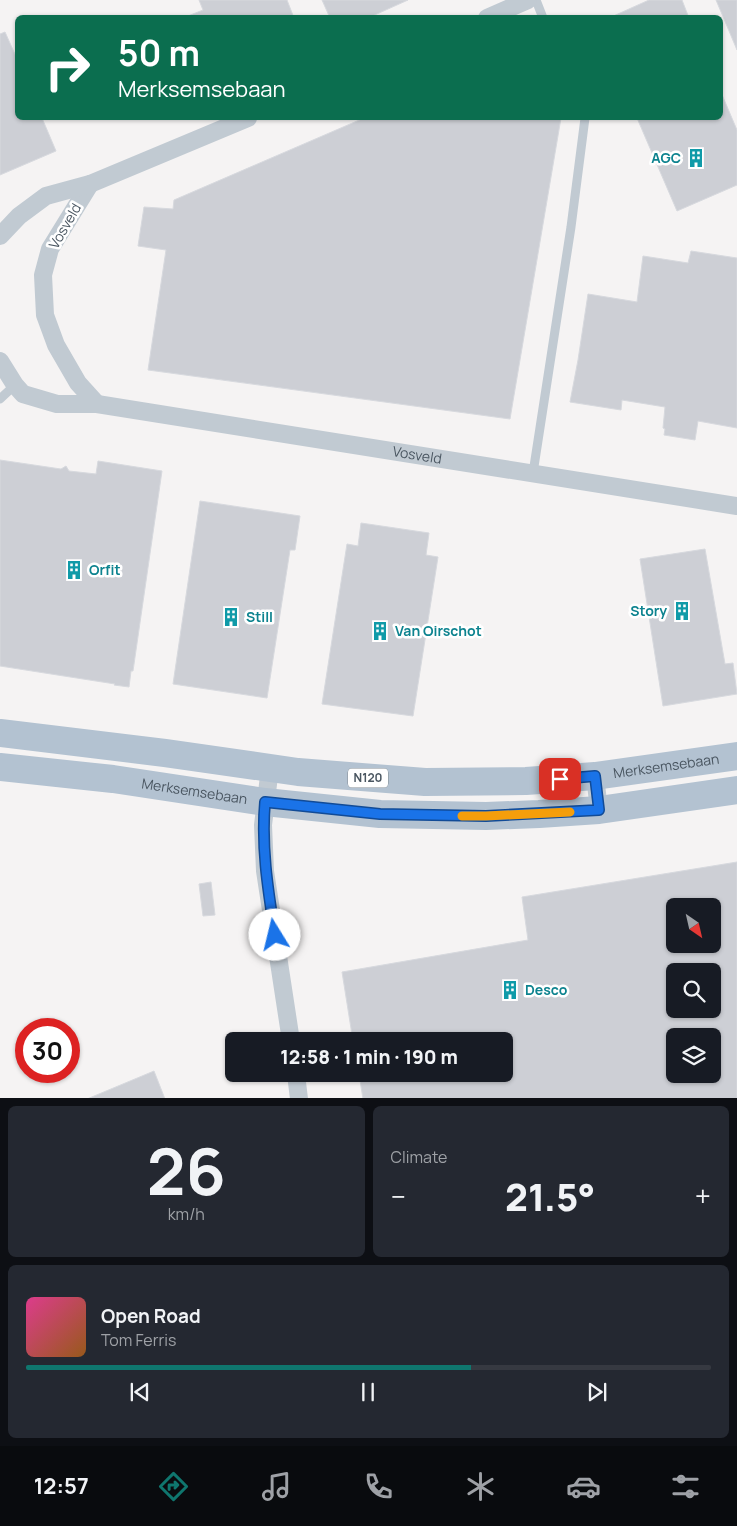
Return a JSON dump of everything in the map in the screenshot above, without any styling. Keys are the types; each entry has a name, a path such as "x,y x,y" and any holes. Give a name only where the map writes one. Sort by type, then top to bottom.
{"main road":[{"name":"Merksemsebaan","path":"0,733 165,753 298,772 425,782 526,781 595,776 737,756"},
{"name":"Merksemsebaan","path":"0,766 113,779 265,802 380,814 486,816 599,810 737,790"}],"street":[{"path":"494,15 528,0"},
{"name":"Vosveld","path":"0,236 18,216 46,196 90,184 243,120"},
{"name":"Vosveld","path":"90,184 50,248 43,275 45,315 56,345 78,383 97,404"},
{"name":"Vosveld","path":"0,361 23,394 57,404 97,404 737,506"},
{"path":"270,768 263,825 265,871 290,1032"},
{"name":"Merksemsebaan","path":"595,776 599,810"},
{"path":"297,1082 299,1098"}],"lane":[{"path":"536,0 543,15"},
{"path":"533,473 571,227 585,120"},
{"path":"0,399 15,385"}],"building":[{"path":"199,0 287,0 293,15 190,15 203,10"},
{"path":"322,0 408,0 375,15 329,15"},
{"path":"649,0 682,0 688,15 616,15"},
{"path":"716,0 737,0 737,50 723,15"},
{"path":"5,32 15,54 15,120 43,120 56,151 0,175 0,34"},
{"name":"AGC","path":"723,97 737,130 737,185 677,211 638,120 723,120"},
{"path":"359,120 561,120 510,419 148,370 166,250 138,246 144,207 173,209 174,200"},
{"path":"691,251 737,258 737,428 698,421 695,440 664,435 665,407 622,400 621,410 570,402 588,294 637,302 643,256 688,263"},
{"name":"Orfit","path":"0,460 61,469 66,466 69,471 96,474 98,461 162,471 133,671 131,671 129,687 0,666"},
{"name":"Still","path":"200,501 300,516 295,550 290,550 267,698 173,684"},
{"name":"Van Oirschot","path":"361,523 429,533 426,555 438,557 413,716 322,704 347,544 358,546"},
{"name":"Story","path":"705,549 725,664 733,663 737,694 663,706 640,559"},
{"name":"Desco","path":"737,862 737,1098 363,1098 360,1082 513,1082 513,1032 352,1032 342,972 528,940 522,897"},
{"path":"211,882 215,915 203,916 199,884"},
{"path":"154,1071 165,1098 89,1098"}],"slow traffic":[{"path":"462,816 570,812"}],"place":[{"name":"AGC","path":"696,158"},
{"name":"Orfit","path":"74,570"},
{"name":"Story","path":"682,611"},
{"name":"Still","path":"231,617"},
{"name":"Van Oirschot","path":"380,631"},
{"name":"Desco","path":"510,990"}],"route":[{"path":"275,935 265,871 263,825 265,802 380,814 486,816 599,810 595,776 560,779"}]}
